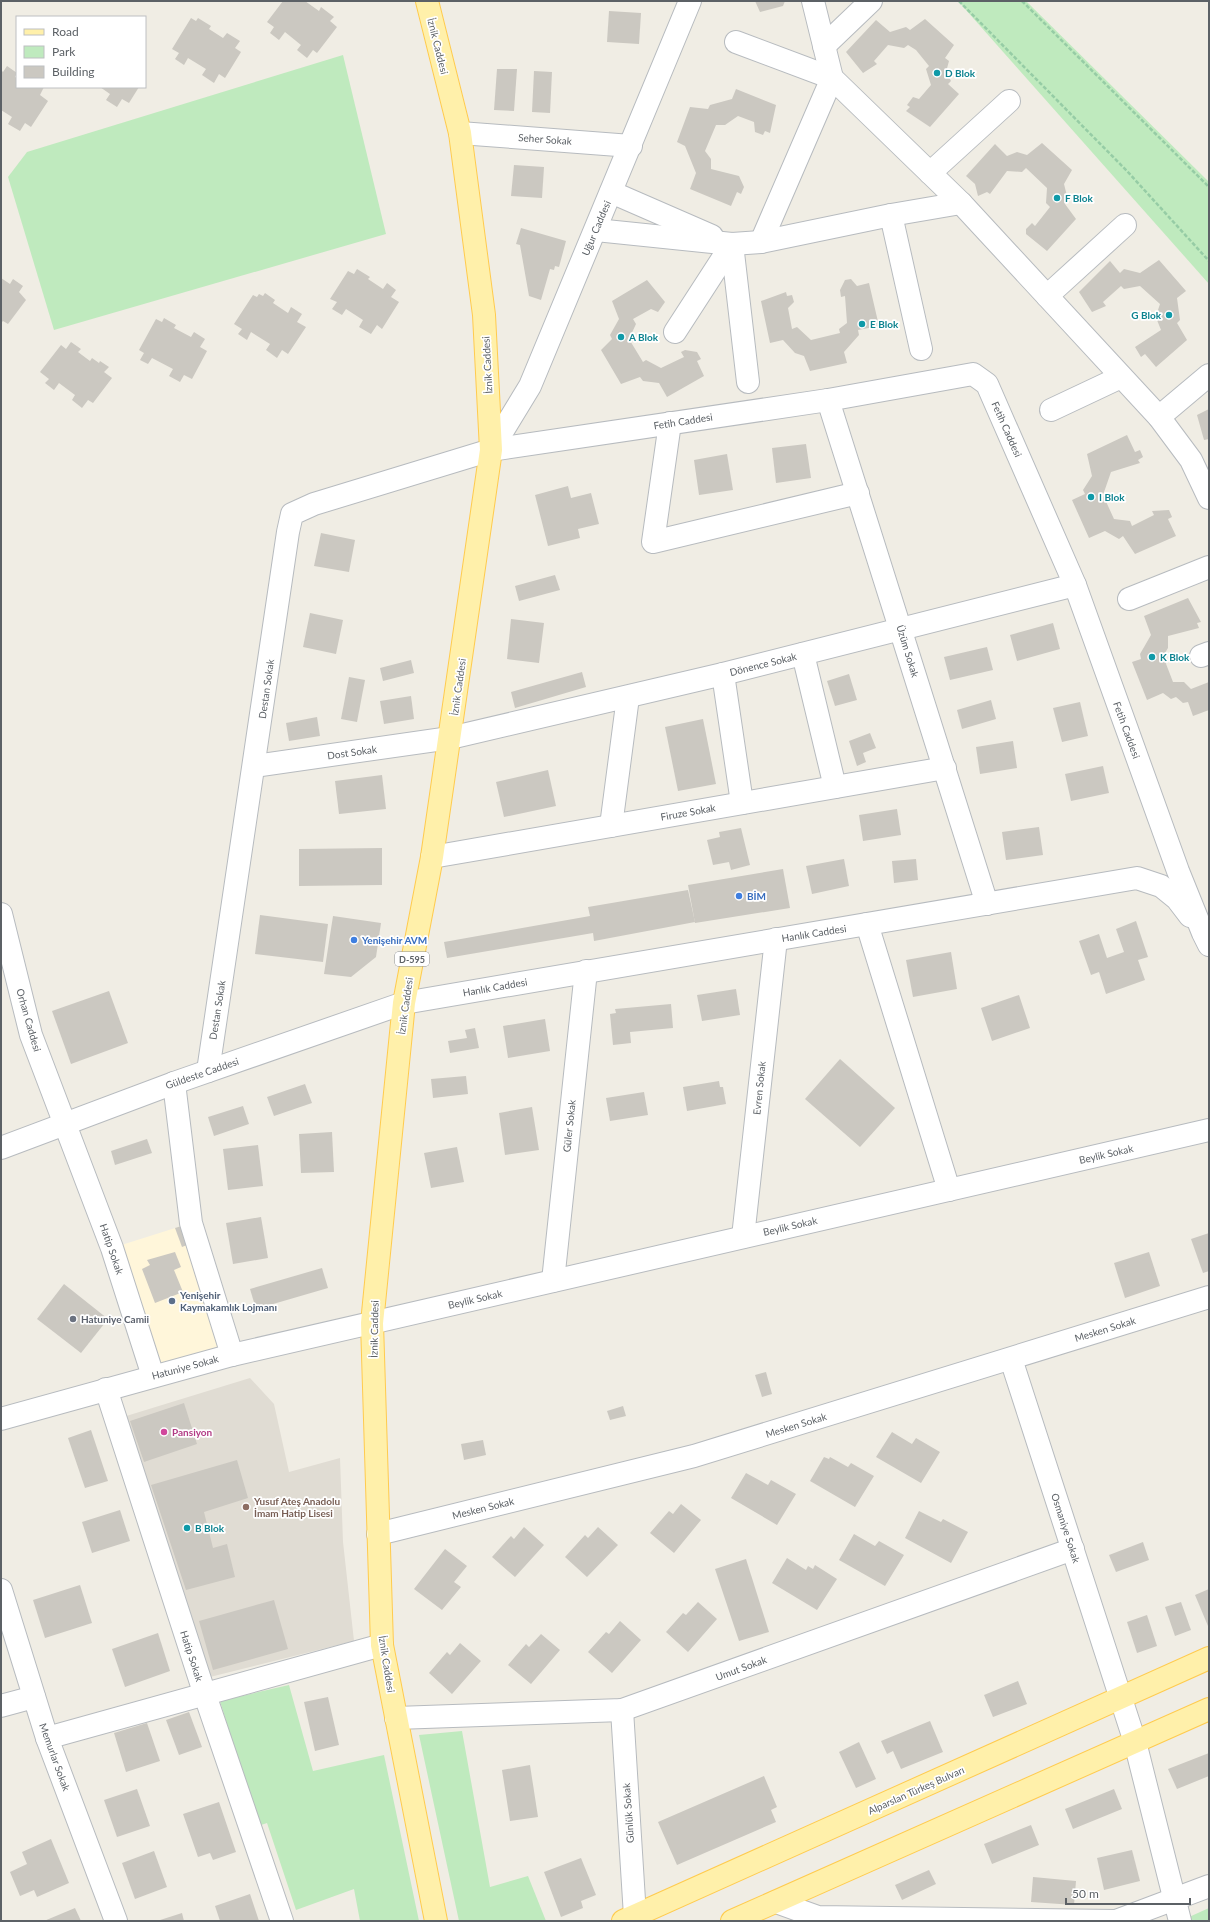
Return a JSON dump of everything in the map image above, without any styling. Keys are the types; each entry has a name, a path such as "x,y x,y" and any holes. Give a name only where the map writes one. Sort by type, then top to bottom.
{"main road":[{"name":"İznik Caddesi","path":"427,1 460,133 484,314 491,450 432,858 404,1003 372,1323 382,1645 436,1921"},
{"name":"Alparslan Türkeş Bulvarı","path":"629,1919 1209,1658"},
{"path":"732,1921 1209,1709"}],"street":[{"name":"Uğur Caddesi","path":"491,450 530,386 690,1"},
{"path":"761,242 832,78 813,1"},
{"path":"824,46 871,1"},
{"path":"736,42 832,78 960,203 1159,417 1191,460 1209,498"},
{"path":"930,174 1009,101"},
{"name":"Seher Sokak","path":"460,133 631,146"},
{"path":"611,192 732,244"},
{"path":"596,230 732,244 761,242 891,215 960,203"},
{"path":"891,215 921,349"},
{"path":"1047,296 1125,225"},
{"path":"676,332 732,244"},
{"path":"732,244 748,382"},
{"name":"Fetih Caddesi","path":"491,450 828,400 973,374 987,384 1075,585 1178,871 1206,939"},
{"path":"1159,417 1209,375"},
{"path":"1051,410 1121,377"},
{"name":"Üzüm Sokak","path":"828,400 902,630 987,904"},
{"path":"670,423 653,542 858,493"},
{"name":"Destan Sokak","path":"208,1071 288,532 292,514 314,504 491,450"},
{"path":"1129,599 1209,567"},
{"name":"Dönence Sokak","path":"450,738 723,674 902,630 1075,585"},
{"path":"803,654 835,787"},
{"path":"723,674 742,803"},
{"path":"611,826 628,696"},
{"name":"Dost Sokak","path":"254,766 450,738"},
{"name":"Firuze Sokak","path":"432,858 945,768"},
{"path":"1137,878 1178,871"},
{"name":"Hanlık Caddesi","path":"404,1003 1137,878 1161,886 1177,899 1206,939"},
{"name":"Orhan Caddesi","path":"1,914 31,1035 65,1123"},
{"path":"867,924 949,1190"},
{"name":"Evren Sokak","path":"743,1237 776,939"},
{"name":"Güler Sokak","path":"553,1281 586,971"},
{"name":"Güldeste Caddesi","path":"1,1148 174,1083 404,1003"},
{"path":"174,1083 191,1223 232,1355"},
{"name":"Hatip Sokak","path":"65,1123 112,1248 153,1376"},
{"name":"Beylik Sokak","path":"372,1323 1209,1130"},
{"name":"Mesken Sokak","path":"378,1534 694,1456 1209,1297"},
{"name":"Hatuniye Sokak","path":"1,1419 232,1355 372,1323"},
{"name":"Osmaniye Sokak","path":"1011,1359 1135,1742 1180,1921"},
{"name":"Hatip Sokak","path":"106,1389 205,1695 282,1921"},
{"name":"Umut Sokak","path":"396,1718 622,1710 1072,1549"},
{"name":"Memurlar Sokak","path":"1,1590 47,1738 116,1921"},
{"path":"47,1738 382,1645"},
{"path":"1,1706 34,1697"},
{"name":"Günlük Sokak","path":"622,1710 629,1919"},
{"path":"776,1902 818,1919 1116,1921 1209,1886"}],"path":[{"path":"959,1 1127,171 1209,261"},
{"path":"1022,1 1209,187"}],"shaded area":[{"name":"Yenişehir Kaymakamlık Lojmanı","path":"191,1223 232,1355 153,1376 112,1248"},
{"name":"Yusuf Ateş Anadolu İmam Hatip Lisesi","path":"250,1378 274,1404 289,1472 340,1458 343,1542 354,1641 206,1678 123,1417"}],"green space":[{"path":"958,1 1026,1 1209,182 1209,284"},
{"path":"343,55 386,234 54,330 8,177 27,152"},
{"path":"289,1685 313,1771 384,1755 419,1921 360,1921 354,1889 296,1910 267,1823 258,1826 220,1701"},
{"path":"462,1731 490,1887 528,1876 546,1921 459,1921 419,1735"},
{"path":"1209,1908 1209,1921 1190,1921 1189,1917"}],"building":[{"path":"283,1 305,1 319,11 321,7 334,17 330,21 337,27 317,53 313,50 307,58 297,50 301,45 285,32 279,40 270,33 274,27 267,22"},
{"path":"755,1 785,1 783,6 760,12"},
{"path":"609,11 641,13 639,44 607,42"},
{"path":"191,18 196,21 198,18 211,26 209,29 223,38 227,33 240,41 235,48 241,52 225,78 219,74 214,83 202,75 206,69 188,58 184,65 175,59 179,53 172,49"},
{"name":"D Blok","path":"925,19 954,45 945,58 949,61 946,72 951,81 948,84 959,94 930,127 906,111 910,107 907,105 913,97 919,99 931,85 926,69 929,66 916,50 908,45 904,48 888,45 874,61 877,64 863,73 846,52 876,20 890,32 906,27 910,30"},
{"path":"7,66 16,72 16,88 44,88 40,95 48,101 31,127 25,123 20,131 8,124 12,117 1,110 1,70 3,72"},
{"path":"497,69 517,69 514,111 494,110"},
{"path":"534,71 552,72 550,113 532,112"},
{"path":"101,88 138,88 129,103 122,99 117,107 106,100 110,94"},
{"path":"736,89 776,105 770,133 765,131 763,135 755,132 754,122 738,116 725,125 716,125 705,151 711,159 711,169 739,176 744,187 741,194 737,192 731,206 690,189 696,173 685,146 677,142 690,107 708,109 710,105 732,99"},
{"name":"F Blok","path":"1042,143 1072,170 1064,184 1068,200 1065,204 1076,219 1047,251 1026,234 1026,229 1032,223 1035,226 1050,207 1046,203 1047,188 1026,168 1022,172 1007,171 990,194 987,192 978,196 975,184 966,176 995,144 1007,156 1017,152 1027,155"},
{"path":"514,165 544,167 542,198 511,196"},
{"path":"521,228 566,241 559,267 555,266 554,270 550,269 541,300 529,296 520,245 516,244"},
{"name":"G Blok","path":"1159,260 1186,291 1177,298 1180,320 1177,323 1187,340 1156,367 1145,354 1141,357 1135,347 1161,330 1157,320 1161,317 1157,313 1160,304 1140,286 1124,289 1121,286 1103,302 1106,306 1092,312 1079,292 1110,261 1120,273 1124,269 1140,273"},
{"path":"357,269 370,277 368,279 383,289 387,283 396,290 391,297 399,302 382,329 377,325 371,334 359,327 363,320 346,309 342,315 332,309 337,302 330,299 348,271 354,274"},
{"path":"1,278 10,284 13,279 23,286 19,292 26,300 8,324 3,321 1,323"},
{"name":"E Blok","path":"851,279 857,286 869,283 879,326 858,330 859,335 844,352 847,363 810,371 804,356 795,353 783,340 770,343 761,301 786,292 787,296 792,295 794,302 788,308 792,329 797,327 811,340 840,333 839,329 847,323 845,296 841,297 840,290 845,280"},
{"name":"A Blok","path":"647,280 665,302 658,312 651,309 633,319 636,324 629,339 643,362 646,360 661,368 684,357 681,352 685,350 697,352 701,359 697,361 704,376 667,397 659,383 643,381 640,377 621,384 601,350 612,339 610,335 619,319 612,301"},
{"path":"265,293 275,300 273,303 288,313 291,307 302,314 297,322 306,327 288,354 282,350 277,358 266,350 270,344 251,332 247,340 238,334 242,329 234,324 253,295 257,297 259,294 263,296"},
{"path":"164,318 176,325 174,328 191,337 194,332 205,339 200,347 207,351 192,379 184,375 180,382 169,376 173,369 152,358 148,364 140,360 144,353 139,350 156,319 162,322"},
{"path":"71,342 81,349 78,352 90,361 92,358 109,367 104,372 112,378 93,403 88,400 82,408 72,400 75,395 59,383 54,390 45,383 49,379 40,372 61,345 66,349"},
{"path":"1209,409 1209,439 1204,440 1197,415"},
{"name":"I Blok","path":"1127,435 1135,452 1140,450 1143,457 1138,460 1140,463 1111,472 1103,495 1114,519 1130,521 1132,526 1154,515 1152,511 1169,510 1172,517 1168,519 1176,536 1135,554 1123,536 1119,539 1105,531 1089,538 1072,500 1085,494 1083,490 1092,476 1087,454"},
{"path":"806,444 811,478 776,483 772,448"},
{"path":"727,454 733,490 699,495 694,460"},
{"path":"568,486 571,498 591,493 599,524 578,529 580,538 548,546 535,495"},
{"path":"321,533 355,540 349,572 314,566"},
{"path":"555,575 560,590 519,601 515,586"},
{"name":"K Blok","path":"1188,598 1201,622 1197,623 1199,628 1168,636 1168,648 1163,656 1173,682 1184,682 1191,689 1209,682 1209,710 1193,716 1188,702 1183,703 1176,697 1171,699 1163,693 1147,700 1132,662 1141,659 1140,654 1151,635 1144,616"},
{"path":"310,613 343,620 336,654 303,647"},
{"path":"511,619 544,623 539,663 507,659"},
{"path":"1053,623 1060,649 1017,661 1010,635"},
{"path":"987,647 993,670 950,680 944,657"},
{"path":"411,660 414,673 383,681 380,668"},
{"path":"582,672 586,687 515,708 511,692"},
{"path":"849,674 857,700 835,706 827,681"},
{"path":"349,677 365,680 357,722 341,719"},
{"path":"411,696 414,719 384,724 380,701"},
{"path":"991,700 996,719 962,729 957,710"},
{"path":"1080,702 1088,736 1062,742 1053,708"},
{"path":"317,717 320,736 289,741 286,723"},
{"path":"703,719 716,784 678,791 665,727"},
{"path":"870,733 876,748 863,753 866,762 857,766 849,741"},
{"path":"1013,741 1017,768 980,774 976,747"},
{"path":"1103,766 1109,793 1071,801 1065,774"},
{"path":"548,770 556,806 504,817 496,782"},
{"path":"382,775 386,809 339,814 335,781"},
{"path":"897,809 901,835 863,841 859,815"},
{"path":"1039,827 1043,855 1006,860 1002,832"},
{"path":"741,828 750,865 731,870 729,862 713,865 707,840 720,837 719,832"},
{"path":"382,848 382,885 299,886 299,849"},
{"path":"844,859 849,886 812,894 806,866"},
{"path":"916,859 918,880 894,883 892,861"},
{"path":"783,869 790,908 695,923 688,885"},
{"path":"688,890 695,922 594,941 593,933 447,958 444,942 590,916 588,907"},
{"path":"260,915 328,924 323,962 255,954"},
{"name":"Yenişehir AVM","path":"333,916 381,923 376,957 351,977 324,974"},
{"path":"1136,921 1148,957 1138,960 1145,980 1106,994 1099,972 1091,975 1079,941 1099,934 1107,958 1124,952 1116,929"},
{"path":"951,952 957,989 913,997 906,960"},
{"path":"736,989 740,1015 702,1021 697,995"},
{"path":"109,991 128,1043 71,1064 52,1011"},
{"path":"1019,995 1030,1028 992,1041 981,1008"},
{"path":"671,1004 673,1028 630,1032 631,1043 613,1045 610,1014 616,1013 615,1009"},
{"path":"545,1019 550,1051 508,1058 503,1026"},
{"path":"475,1028 479,1048 450,1053 448,1041 467,1038 465,1030"},
{"path":"840,1059 895,1108 860,1147 805,1099"},
{"path":"466,1076 468,1094 433,1098 431,1079"},
{"path":"719,1081 720,1087 723,1087 726,1104 687,1111 683,1087"},
{"path":"305,1084 312,1103 274,1116 267,1097"},
{"path":"644,1092 648,1115 610,1121 606,1098"},
{"path":"243,1106 249,1124 214,1136 208,1117"},
{"path":"532,1107 539,1150 505,1155 499,1113"},
{"path":"332,1132 334,1172 301,1173 299,1134"},
{"path":"147,1139 152,1153 115,1165 111,1151"},
{"path":"258,1145 263,1186 228,1190 223,1149"},
{"path":"457,1147 464,1182 431,1188 424,1153"},
{"path":"261,1217 268,1258 233,1264 226,1223"},
{"path":"191,1223 197,1241 182,1247 175,1228"},
{"path":"1209,1233 1209,1271 1203,1273 1191,1239"},
{"name":"Yenişehir Kaymakamlık Lojmanı","path":"175,1252 181,1267 174,1270 183,1292 155,1303 142,1269 150,1265 147,1260"},
{"path":"1149,1252 1160,1286 1125,1298 1114,1263"},
{"path":"322,1268 328,1288 256,1309 250,1289"},
{"name":"Hatuniye Camii","path":"64,1284 108,1319 81,1353 37,1319"},
{"path":"766,1372 772,1394 762,1397 755,1375"},
{"name":"Pansiyon","path":"184,1403 197,1444 144,1462 130,1421"},
{"path":"623,1406 626,1416 610,1420 607,1411"},
{"path":"91,1430 108,1481 85,1488 68,1438"},
{"path":"892,1432 912,1444 916,1438 940,1452 921,1483 876,1457"},
{"path":"483,1440 486,1455 464,1460 461,1444"},
{"path":"824,1457 829,1459 830,1457 848,1467 851,1463 874,1476 855,1507 810,1481"},
{"name":"B Blok","path":"237,1460 248,1498 204,1512 213,1548 227,1544 235,1577 186,1590 151,1485"},
{"path":"746,1473 768,1485 771,1480 796,1494 777,1525 731,1498"},
{"path":"681,1504 701,1520 674,1553 650,1533 669,1511 673,1514"},
{"path":"120,1510 130,1541 92,1553 82,1522"},
{"path":"919,1511 941,1522 943,1519 968,1532 951,1563 905,1538"},
{"path":"524,1527 544,1545 515,1577 492,1557 511,1536 514,1539"},
{"path":"598,1527 618,1545 587,1577 565,1557 585,1535 588,1538"},
{"path":"854,1534 875,1546 879,1541 904,1555 885,1586 839,1560"},
{"path":"1143,1542 1149,1560 1116,1572 1109,1555"},
{"path":"445,1549 467,1566 454,1582 461,1587 442,1610 414,1589"},
{"path":"787,1558 806,1570 808,1566 813,1569 815,1565 837,1579 817,1610 772,1583"},
{"path":"746,1559 769,1632 739,1641 715,1569"},
{"path":"80,1585 92,1623 45,1638 33,1600"},
{"path":"1209,1589 1209,1625 1208,1626 1195,1595"},
{"path":"274,1600 288,1649 213,1670 199,1621"},
{"path":"698,1602 717,1619 688,1652 666,1632 683,1613 686,1615"},
{"path":"1181,1602 1191,1630 1175,1636 1165,1607"},
{"path":"1147,1615 1157,1646 1137,1653 1127,1622"},
{"path":"620,1621 641,1640 612,1673 588,1652 606,1632 609,1634"},
{"path":"158,1633 170,1671 125,1687 112,1649"},
{"path":"541,1634 560,1650 531,1684 508,1665 526,1644 529,1647"},
{"path":"460,1643 481,1661 452,1694 429,1673 447,1652 450,1655"},
{"path":"1018,1681 1027,1704 993,1717 984,1695"},
{"path":"328,1697 339,1745 315,1751 304,1702"},
{"path":"189,1712 202,1747 179,1755 166,1720"},
{"path":"930,1721 943,1752 901,1769 893,1751 887,1754 881,1741"},
{"path":"147,1723 160,1761 126,1772 114,1733"},
{"path":"859,1742 876,1779 856,1788 839,1752"},
{"path":"1209,1753 1209,1776 1177,1789 1168,1769"},
{"path":"530,1765 538,1817 510,1821 502,1770"},
{"path":"764,1776 777,1807 771,1810 776,1822 677,1865 658,1822"},
{"path":"137,1789 150,1826 117,1837 104,1800"},
{"path":"1114,1789 1122,1809 1073,1829 1065,1809"},
{"path":"219,1802 236,1852 213,1860 210,1853 198,1857 183,1814"},
{"path":"1031,1825 1039,1845 992,1864 984,1844"},
{"path":"51,1839 69,1883 37,1897 34,1890 20,1896 10,1872 27,1864 22,1852"},
{"path":"1132,1850 1140,1881 1104,1890 1097,1858"},
{"path":"154,1851 167,1887 135,1899 122,1863"},
{"path":"581,1858 596,1895 581,1901 583,1908 561,1917 544,1872"},
{"path":"929,1870 936,1884 902,1900 895,1885"},
{"path":"1033,1877 1076,1881 1074,1905 1031,1902"},
{"path":"250,1894 259,1921 220,1921 215,1906"},
{"path":"75,1908 81,1921 44,1921"},
{"path":"182,1913 184,1921 157,1921"}],"place":[{"name":"D Blok","path":"937,73"},
{"name":"F Blok","path":"1057,198"},
{"name":"G Blok","path":"1169,315"},
{"name":"E Blok","path":"862,324"},
{"name":"A Blok","path":"621,337"},
{"name":"I Blok","path":"1091,497"},
{"name":"K Blok","path":"1152,657"},
{"name":"BİM","path":"739,896"},
{"name":"Yenişehir AVM","path":"354,940"},
{"name":"Yenişehir Kaymakamlık Lojmanı","path":"172,1301"},
{"name":"Hatuniye Camii","path":"73,1319"},
{"name":"Pansiyon","path":"164,1432"},
{"name":"Yusuf Ateş Anadolu İmam Hatip Lisesi","path":"246,1507"},
{"name":"B Blok","path":"187,1528"}]}
